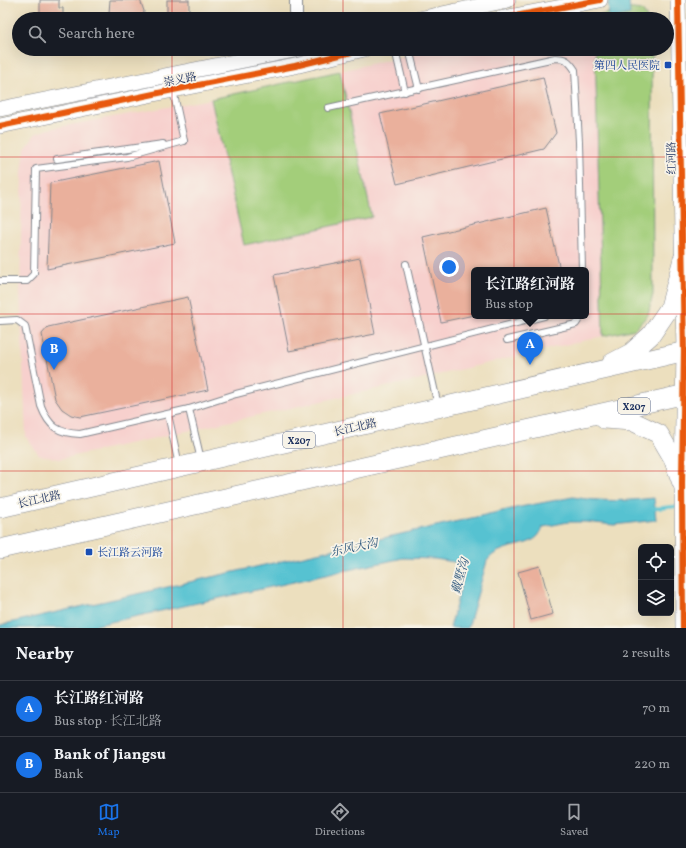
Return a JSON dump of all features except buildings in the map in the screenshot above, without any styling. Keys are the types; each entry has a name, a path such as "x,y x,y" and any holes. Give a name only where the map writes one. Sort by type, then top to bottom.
{"main road":[{"path":"597,371 631,353 651,335 670,307 683,259"},
{"name":"长江北路","path":"0,508 685,351"},
{"name":"X207","path":"0,548 685,394"},
{"path":"582,418 632,421 659,434 673,458 682,483"}],"street":[{"path":"296,0 296,12"},
{"path":"452,12 508,0"},
{"path":"536,12 600,0"},
{"name":"红河路","path":"678,0 685,351 682,483 683,628"},
{"name":"崇义路","path":"0,110 263,56"},
{"path":"295,66 296,56"},
{"name":"崇义路","path":"0,126 295,66 336,56"}],"lane":[{"path":"397,56 405,92"},
{"path":"411,56 419,89"},
{"path":"328,108 555,58 564,58 570,62 575,70 582,267"},
{"path":"173,90 184,140"},
{"path":"57,159 184,140"},
{"path":"0,281 27,281 34,274 36,169 127,157 184,140"},
{"path":"406,264 438,408"},
{"path":"0,321 17,320 25,326 43,412 46,417 54,426 65,433 80,434 189,409 236,394 532,319"},
{"path":"507,340 576,324 579,319"},
{"path":"189,409 201,462"},
{"path":"168,414 179,467"}],"shaded area":[{"path":"403,56 595,56 603,336 408,382 60,459 39,455 26,437 20,293 22,172 25,149 35,134 48,129 211,99 244,245 372,217 340,71"}],"green space":[{"path":"625,8 642,10 643,12 611,12"},
{"path":"595,56 652,56 653,294 648,315 635,329 603,336"},
{"path":"340,71 372,217 244,245 211,99"}],"water":[{"path":"608,0 629,0 630,12 609,12"},
{"path":"573,497 594,500 634,500 654,498 656,520 614,525 568,522 543,527 538,536 533,540 499,551 492,555 487,561 468,628 450,628 462,582 463,571 454,562 435,559 403,558 83,628 0,628 0,625 520,507"}],"waterway":[{"name":"东风大沟","path":"651,509 679,506"}],"cycle path":[{"path":"536,12 600,0"},
{"path":"678,0 684,351 682,483 683,628"},
{"path":"0,126 295,66 336,56"}],"place":[{"name":"第四人民医院","path":"668,65"},
{"name":"长江路红河路","path":"530,365"},
{"name":"Bank of Jiangsu","path":"54,370"},
{"name":"长江路云河路","path":"89,552"}],"water label":[{"name":"戴墅沟","path":"460,576"}]}
